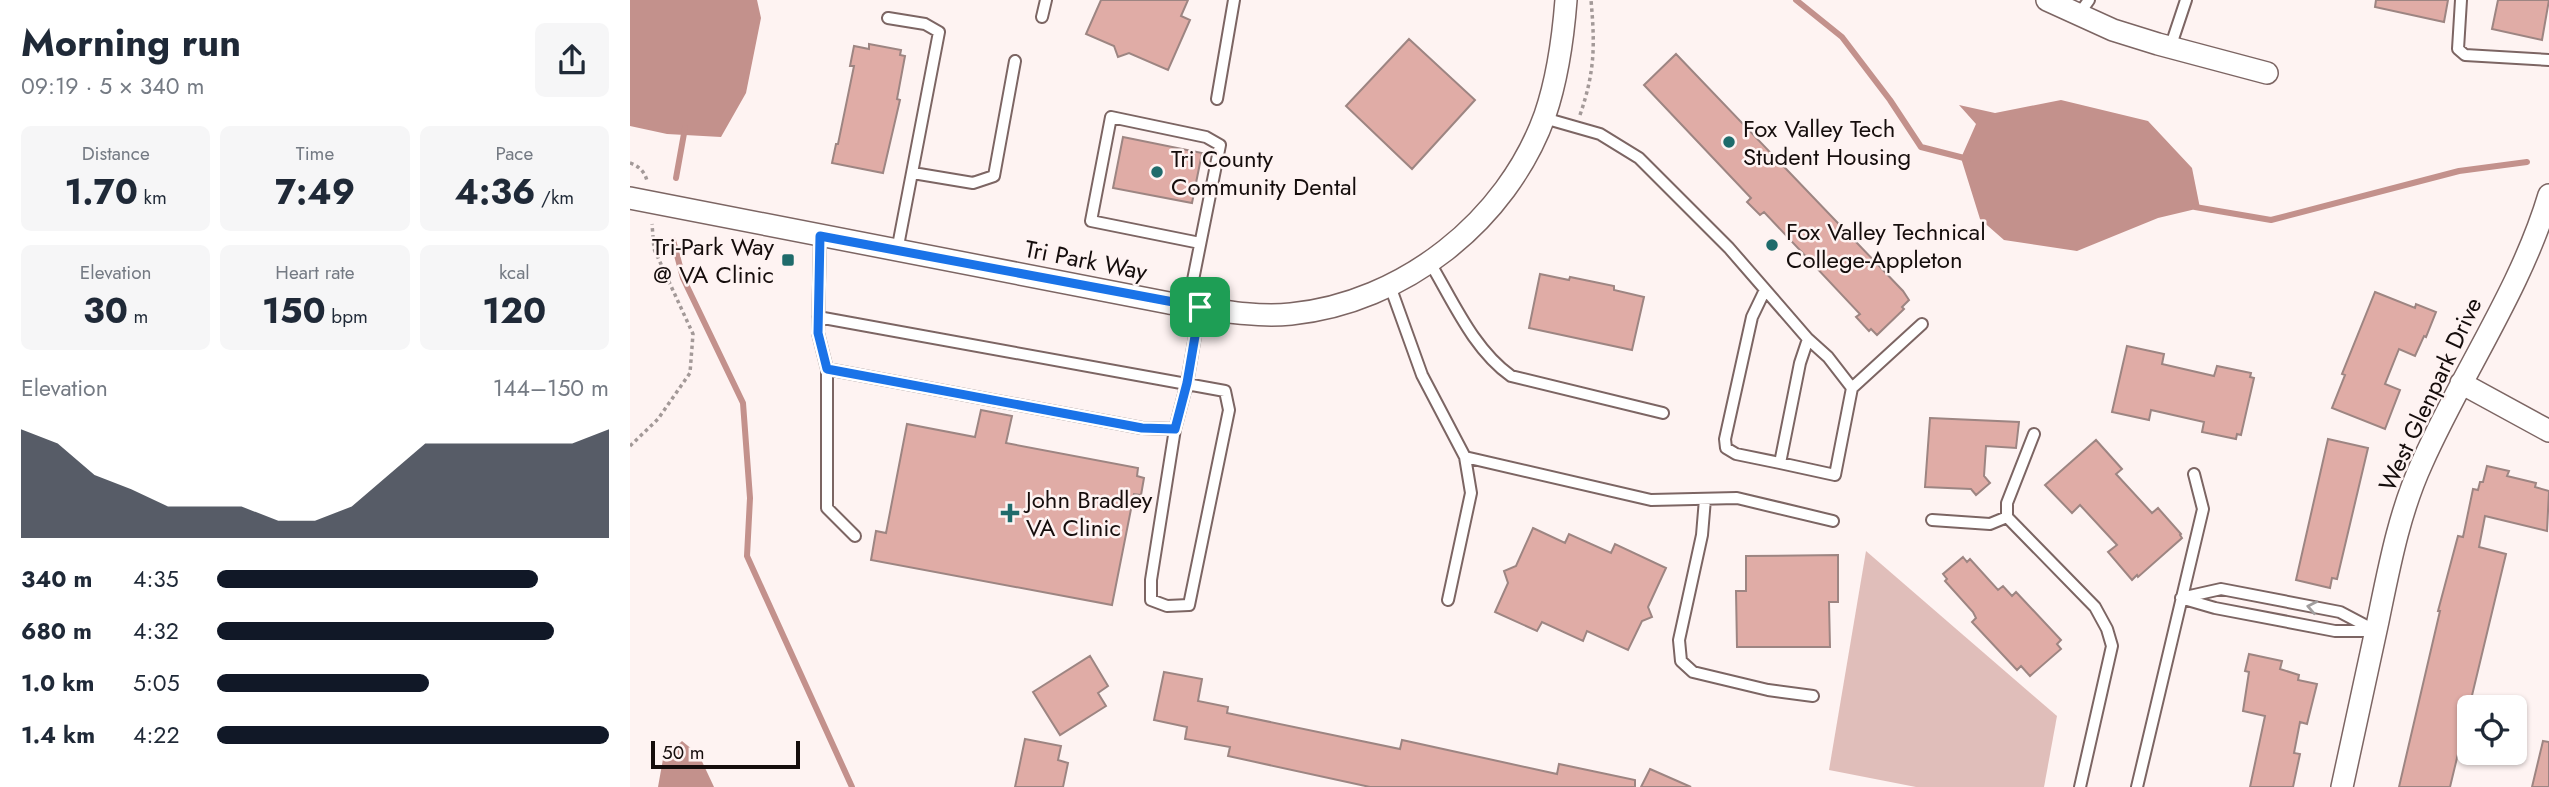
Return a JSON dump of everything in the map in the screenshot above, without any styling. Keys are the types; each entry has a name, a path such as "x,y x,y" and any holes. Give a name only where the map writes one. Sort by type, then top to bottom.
{"street":[{"name":"Tri Park Way","path":"630,198 1194,306 1241,313 1291,314 1337,305 1390,286 1429,261 1457,240 1494,204 1526,157 1544,118 1562,49 1566,0"},
{"path":"2047,0 2084,7 2113,30 2267,73"},
{"name":"West Glenpark Drive","path":"2342,787 2389,570 2409,495 2421,464 2532,243 2549,195"},
{"path":"2461,383 2549,431"}],"lane":[{"path":"1042,18 1046,0"},
{"path":"1217,99 1234,0"},
{"path":"2170,48 2186,0"},
{"path":"2461,0 2458,49 2465,55 2549,60"},
{"path":"888,18 925,24 939,32 897,251"},
{"path":"913,173 973,183 994,176 1015,61"},
{"path":"818,317 1187,383 1225,391 1229,410 1189,606 1167,606 1151,600 1151,580 1175,429 1187,383 1200,243 1220,145 1206,137 1111,117 1091,221 1200,243"},
{"path":"1544,118 1600,134 1639,158 1729,248 1808,339 1828,356 1852,388"},
{"path":"820,236 818,333 827,369 827,508 855,536"},
{"path":"1429,261 1473,335 1493,363 1511,376 1663,413"},
{"path":"1390,286 1422,375 1465,457 1471,493 1448,600"},
{"path":"1765,290 1752,317 1725,439 1726,448 1736,454 1835,475 1852,388 1922,324"},
{"path":"1780,463 1800,363 1808,339"},
{"path":"827,369 1142,428 1175,429"},
{"path":"2034,434 2007,503 2007,517 2095,607 2107,629 2112,646 2080,787"},
{"path":"1465,457 1651,500 1737,498 1833,520"},
{"path":"2137,787 2203,509 2194,474"},
{"path":"1705,499 1702,535 1679,640 1681,662 1693,672 1768,690 1813,696"},
{"path":"1932,520 1990,524 2007,517"},
{"path":"2181,598 2221,589 2340,612 2376,631"},
{"path":"2181,598 2215,608 2335,631 2376,631"}],"path":[{"path":"1576,127 1594,64 1591,0"},
{"path":"630,163 645,174 652,203 654,248 693,334 690,373 659,419 630,446"}],"shaded area":[{"path":"630,0 757,0 761,18 746,93 721,137 667,134 630,126"},
{"path":"2061,100 2148,121 2192,168 2200,208 2158,218 2077,251 2004,240 1980,219 1961,158 1976,124 1959,105 1995,113"},
{"path":"1866,551 2057,716 2044,787 1916,787 1829,770"},
{"path":"682,741 699,755 714,787 658,787 663,759"}],"building":[{"path":"1101,0 1188,0 1181,16 1190,20 1168,70 1129,53 1118,57 1114,46 1086,34"},
{"path":"2376,0 2448,0 2444,22 2375,7"},
{"path":"2498,0 2549,0 2542,40 2492,29"},
{"path":"1409,39 1475,100 1412,169 1346,106"},
{"path":"869,44 901,50 900,55 905,56 897,99 900,100 883,173 832,163 854,66 850,66 854,46 869,49"},
{"name":"Fox Valley Tech Student Housing","path":"1676,54 1903,291 1909,300 1902,307 1904,309 1877,335 1871,329 1869,331 1856,317 1860,314 1764,212 1760,215 1747,202 1751,198 1644,85"},
{"name":"Tri County Community Dental","path":"1123,137 1202,153 1192,203 1113,188"},
{"path":"1540,274 1614,286 1614,290 1644,297 1632,350 1529,328"},
{"path":"2375,292 2415,308 2416,304 2436,312 2415,356 2399,349 2385,384 2400,390 2385,429 2332,408 2345,375 2342,374"},
{"path":"2127,346 2164,354 2162,364 2214,376 2217,366 2251,373 2250,377 2254,378 2241,435 2237,434 2236,439 2202,432 2204,422 2151,410 2149,420 2112,412"},
{"name":"John Bradley VA Clinic","path":"981,410 1012,416 1006,443 1138,468 1137,476 1144,478 1141,495 1134,494 1112,605 871,560 876,531 886,533 907,424 975,437"},
{"path":"1930,418 2019,422 2016,448 1986,446 1984,476 1990,483 1976,495 1971,489 1925,487"},
{"path":"2328,439 2368,448 2337,579 2332,578 2330,588 2296,580"},
{"path":"2096,440 2122,469 2116,474 2152,513 2158,508 2181,534 2182,538 2132,580 2108,552 2117,545 2080,505 2072,513 2045,485"},
{"path":"2487,466 2509,471 2507,476 2536,483 2535,487 2549,491 2547,531 2485,516 2479,547 2506,554 2472,695 2457,695 2457,758 2450,787 2399,787 2438,611 2458,536 2463,537 2473,489 2478,490 2480,482 2483,482"},
{"path":"1533,528 1565,543 1569,534 1611,553 1615,544 1666,568 1648,607 1652,617 1642,621 1628,650 1587,631 1583,641 1542,622 1537,631 1495,612 1508,583 1504,571 1516,566"},
{"path":"1838,555 1838,602 1829,602 1830,647 1737,647 1736,591 1746,591 1746,556"},
{"path":"1963,557 1967,562 1970,559 1998,590 2003,586 2012,596 2016,592 2061,640 2057,644 2061,649 2030,676 2021,666 2017,670 1972,622 1976,618 1973,612 1945,581 1947,579 1943,574"},
{"path":"2249,654 2282,661 2280,669 2299,675 2298,680 2317,684 2307,724 2300,722 2294,753 2300,754 2293,787 2250,787 2265,716 2243,711 2249,672 2245,671"},
{"path":"1090,656 1108,686 1098,693 1106,706 1060,735 1033,692"},
{"path":"1164,672 1202,679 1198,701 1228,707 1227,713 1400,749 1402,740 1557,774 1559,764 1635,780 1635,787 1370,787 1228,756 1230,747 1185,739 1187,727 1154,720"},
{"path":"1025,739 1061,746 1058,760 1068,763 1063,787 1015,787"},
{"path":"2543,741 2549,742 2549,787 2532,787"},
{"path":"1650,769 1691,787 1641,787"}],"waterway":[{"path":"1796,0 1842,37 1890,100 1921,147 1968,159"},
{"path":"676,178 685,128"},
{"path":"2195,207 2271,220 2459,171 2527,162"},
{"path":"673,240 683,278 743,403 750,498 747,556 852,787"}],"place":[{"name":"Fox Valley Tech Student Housing","path":"1729,142"},
{"name":"Tri County Community Dental","path":"1157,172"},
{"name":"Fox Valley Technical College-Appleton","path":"1772,245"},
{"name":"Tri-Park Way @ VA Clinic","path":"788,260"},
{"name":"John Bradley VA Clinic","path":"1010,513"}],"route":[{"path":"820,236 1200,307 1187,383 1175,429 1142,428 827,369 818,333 820,236"}]}
